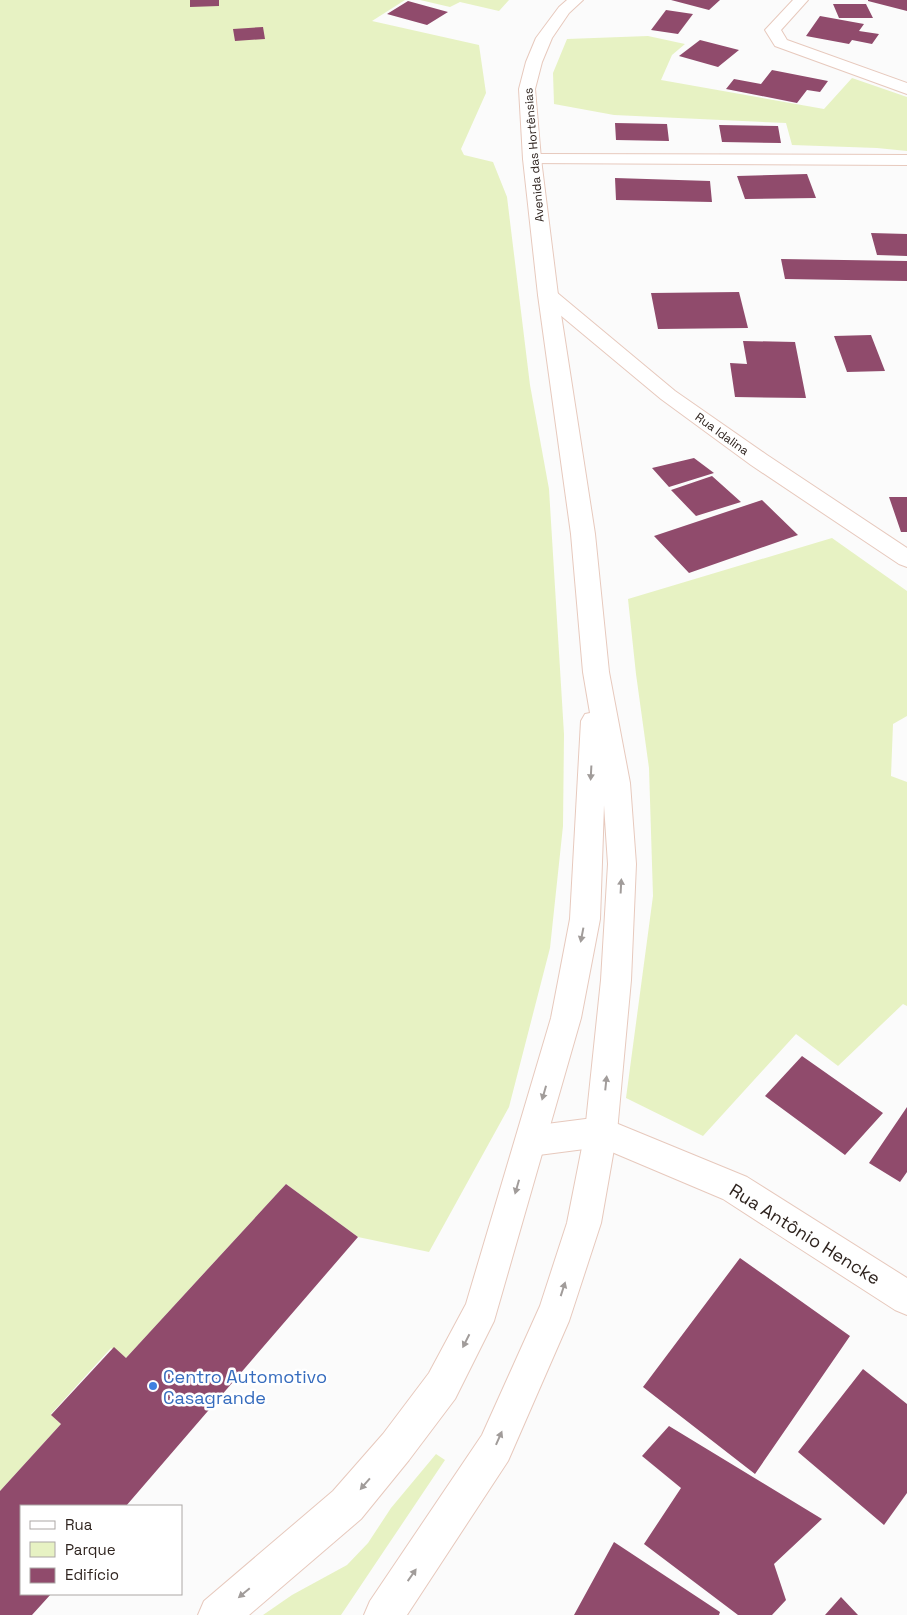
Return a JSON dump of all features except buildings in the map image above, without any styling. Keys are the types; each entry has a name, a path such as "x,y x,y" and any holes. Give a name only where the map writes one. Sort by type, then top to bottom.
{"main road":[{"name":"Avenida das Hortênsias","path":"576,0 564,10 544,38 527,89 532,159 548,295 583,534 596,672"},
{"path":"801,0 774,30 781,43 907,89"},
{"path":"532,159 907,160"},
{"name":"Rua Idalina","path":"548,295 668,395 759,460 907,559"},
{"path":"384,1615 495,1448 557,1309 584,1222 601,1132 616,980 622,864 616,783 596,672"},
{"path":"218,1615 346,1505 396,1447 442,1386 482,1309 566,1018 585,919 596,672"},
{"name":"Rua Antônio Hencke","path":"531,1140 601,1132 735,1188 907,1298"}],"green space":[{"path":"0,0 405,0 372,21 479,45 486,93 461,149 464,155 493,162 507,197 530,385 549,489 564,734 563,826 550,948 509,1107 429,1252 358,1237 286,1184 126,1358 111,1348 51,1414 61,1424 0,1491"},
{"path":"420,0 509,0 499,11 460,2 450,7"},
{"path":"648,36 685,44 672,55 661,80 824,109 852,78 907,97 907,151 792,145 786,123 614,115 554,104 553,73 567,39"},
{"path":"832,538 907,591 907,716 893,724 891,776 907,782 907,1006 903,1004 838,1066 796,1034 703,1136 626,1098 653,896 649,768 628,599"},
{"path":"436,1454 445,1460 341,1615 263,1615 292,1595 347,1565 368,1543 391,1508"}],"place":[{"name":"Centro Automotivo Casagrande","path":"153,1386"}]}
